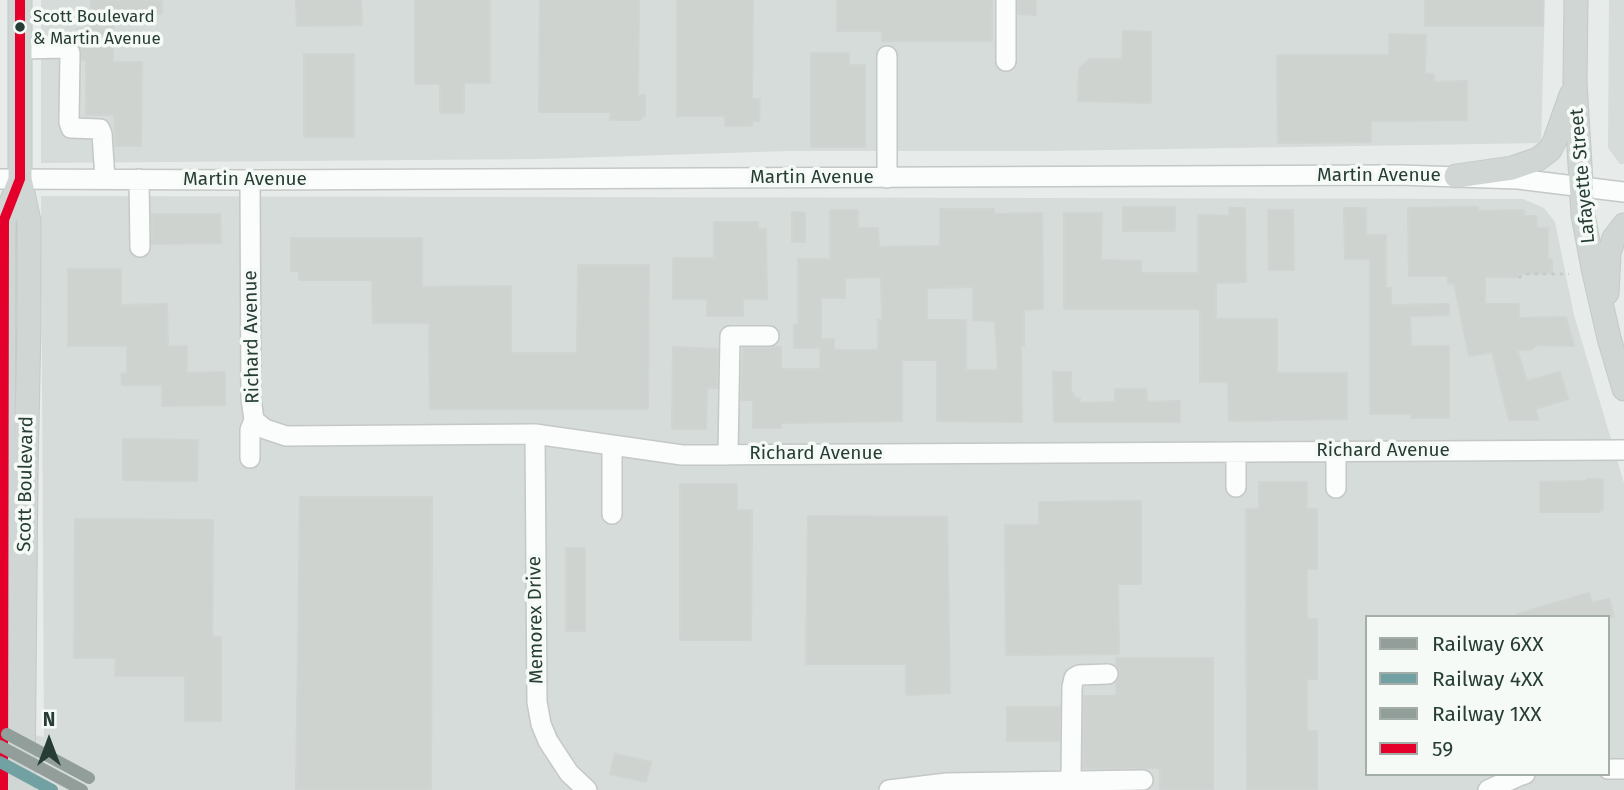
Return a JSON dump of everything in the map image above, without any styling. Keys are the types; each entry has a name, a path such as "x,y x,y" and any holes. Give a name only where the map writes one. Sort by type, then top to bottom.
{"main road":[{"name":"Scott Boulevard","path":"3,790 5,220 20,49 20,0"},
{"name":"Lafayette Street","path":"1576,0 1575,82 1583,215 1609,338 1624,389"},
{"path":"1456,176 1512,169 1538,159 1550,150 1575,82"},
{"name":"Scott Boulevard","path":"10,179 29,221 23,790"},
{"path":"1609,338 1609,253 1614,239 1624,225"}],"street":[{"path":"1006,0 1006,61"},
{"path":"20,49 65,48 69,53 69,122 71,128 100,129 105,179"},
{"path":"887,57 887,178"},
{"name":"Martin Avenue","path":"10,179 1456,176 1518,179 1624,192"},
{"path":"139,179 141,247"},
{"name":"Richard Avenue","path":"250,180 251,398 254,420 265,429 286,436 535,434 682,455 1624,450"},
{"path":"728,455 730,337 769,336"},
{"path":"250,457 250,430 254,420"},
{"name":"Memorex Drive","path":"535,434 537,702 541,724 548,741 569,773 587,790"},
{"path":"612,445 612,514"},
{"path":"1236,452 1236,487"},
{"path":"1336,452 1336,488"},
{"path":"1071,781 1074,678 1079,675 1108,674"},
{"path":"1488,790 1519,776"},
{"path":"889,790 947,783 1143,780"}],"path":[{"path":"1519,278 1523,274 1569,274"}],"shaded area":[{"path":"41,0 1545,0 1541,143 1044,151 788,151 539,159 41,163"},
{"path":"1609,0 1624,0 1624,164 1620,164 1608,148"},
{"path":"41,196 1523,199 1544,208 1555,222 1574,315 1624,483 1624,790 0,790 0,727 44,737"}],"building":[{"path":"91,0 162,0 162,14 113,14 113,62 142,62 141,146 115,146 114,115 86,115 86,60 82,60 81,49 77,43 77,29 91,29"},
{"path":"296,0 361,0 362,25 297,26"},
{"path":"415,0 490,0 490,83 464,83 464,113 440,113 440,84 415,84"},
{"path":"540,0 639,0 638,95 645,95 645,116 642,116 641,120 610,120 611,112 539,112"},
{"path":"677,0 753,0 752,99 760,99 759,121 752,121 752,126 725,126 725,116 677,116"},
{"path":"837,0 992,0 992,41 882,41 882,31 837,31"},
{"path":"1018,0 1036,0 1036,15 1018,14"},
{"path":"1425,0 1543,0 1543,26 1425,26"},
{"path":"1123,31 1151,32 1151,103 1078,101 1079,69 1090,59 1122,59"},
{"path":"1389,34 1426,35 1425,74 1434,74 1434,82 1467,81 1467,120 1371,121 1371,142 1278,143 1277,55 1389,55"},
{"path":"811,53 849,53 849,65 865,65 865,147 811,147"},
{"path":"304,54 354,54 354,137 304,137"},
{"path":"1123,207 1175,207 1175,231 1123,231"},
{"path":"1478,207 1478,211 1524,210 1524,216 1536,216 1537,228 1548,228 1548,259 1552,259 1552,273 1485,277 1485,304 1519,304 1519,318 1566,317 1574,346 1536,345 1531,350 1517,350 1527,381 1560,372 1568,399 1535,409 1539,420 1509,420 1492,352 1469,356 1454,283 1448,284 1448,276 1409,276 1408,208"},
{"path":"1229,208 1245,208 1246,282 1216,283 1216,319 1277,319 1277,373 1347,373 1347,419 1229,421 1228,382 1200,382 1200,309 1064,309 1064,213 1102,213 1101,260 1141,261 1141,273 1198,273 1198,215 1229,216"},
{"path":"1344,208 1366,208 1366,235 1386,235 1386,288 1391,288 1391,305 1449,304 1449,315 1410,316 1411,346 1449,346 1449,418 1370,414 1370,259 1345,259"},
{"path":"940,209 994,209 994,214 1042,213 1043,309 1024,310 1024,346 1021,346 1022,422 937,421 937,360 902,360 902,421 781,423 781,428 753,428 753,400 741,400 743,348 781,347 781,369 820,369 820,348 794,348 794,325 798,325 798,259 830,259 830,210 858,210 858,228 878,228 879,247 940,246","holes":["881,277 882,320 878,320 878,350 834,350 834,339 821,339 821,298 845,298 845,278","973,287 973,320 995,321 998,370 966,370 966,320 927,320 927,288"]},
{"path":"1268,210 1293,210 1294,270 1269,270"},
{"path":"792,212 805,213 805,242 792,242"},
{"path":"152,214 220,214 221,243 152,244"},
{"path":"714,222 758,222 758,229 766,229 767,299 743,299 743,316 707,316 707,299 673,299 673,258 714,258"},
{"path":"291,238 422,238 422,287 511,286 511,353 577,353 578,265 649,265 648,409 430,409 429,323 373,323 372,280 299,280 299,271 291,271"},
{"path":"68,269 121,269 121,305 167,304 168,347 187,346 187,373 225,372 225,405 162,406 162,385 122,385 121,374 127,373 127,346 68,346"},
{"path":"673,347 718,349 717,388 707,388 706,429 672,429"},
{"path":"1053,372 1071,372 1071,393 1074,393 1074,398 1080,398 1080,403 1115,402 1115,389 1146,389 1147,402 1180,401 1180,422 1054,422"},
{"path":"123,439 198,440 197,481 123,480"},
{"path":"1603,479 1601,512 1540,512 1540,482"},
{"path":"1259,482 1307,482 1307,509 1317,509 1317,569 1307,569 1307,619 1317,619 1317,679 1307,679 1307,731 1317,731 1317,789 1247,789 1246,509 1259,509"},
{"path":"680,484 737,484 737,510 752,510 751,640 680,640"},
{"path":"300,497 432,497 431,790 296,790"},
{"path":"1141,501 1141,584 1118,584 1119,654 1006,655 1005,525 1039,525 1039,502"},
{"path":"808,516 947,517 950,693 906,695 906,664 806,664"},
{"path":"75,519 213,520 212,637 221,637 221,721 185,721 185,676 115,676 116,658 74,658"},
{"path":"566,548 585,548 585,631 566,631"},
{"path":"1589,593 1592,603 1609,599 1614,617 1610,615 1517,614"},
{"path":"1116,658 1213,658 1213,790 1160,790 1160,768 1083,768 1084,696 1116,696 1116,683 1120,674"},
{"path":"1007,707 1060,707 1059,741 1007,741"},
{"path":"615,754 651,762 646,782 610,774"}],"rail line":[{"name":"1XX","path":"7,734 89,778"},
{"name":"6XX","path":"0,746 82,790"},
{"name":"4XX","path":"0,762 52,790"}],"transit line":[{"name":"59","path":"3,790 4,220 20,179 20,0"}],"place":[{"name":"Scott Boulevard & Martin Avenue","path":"20,27"}]}
